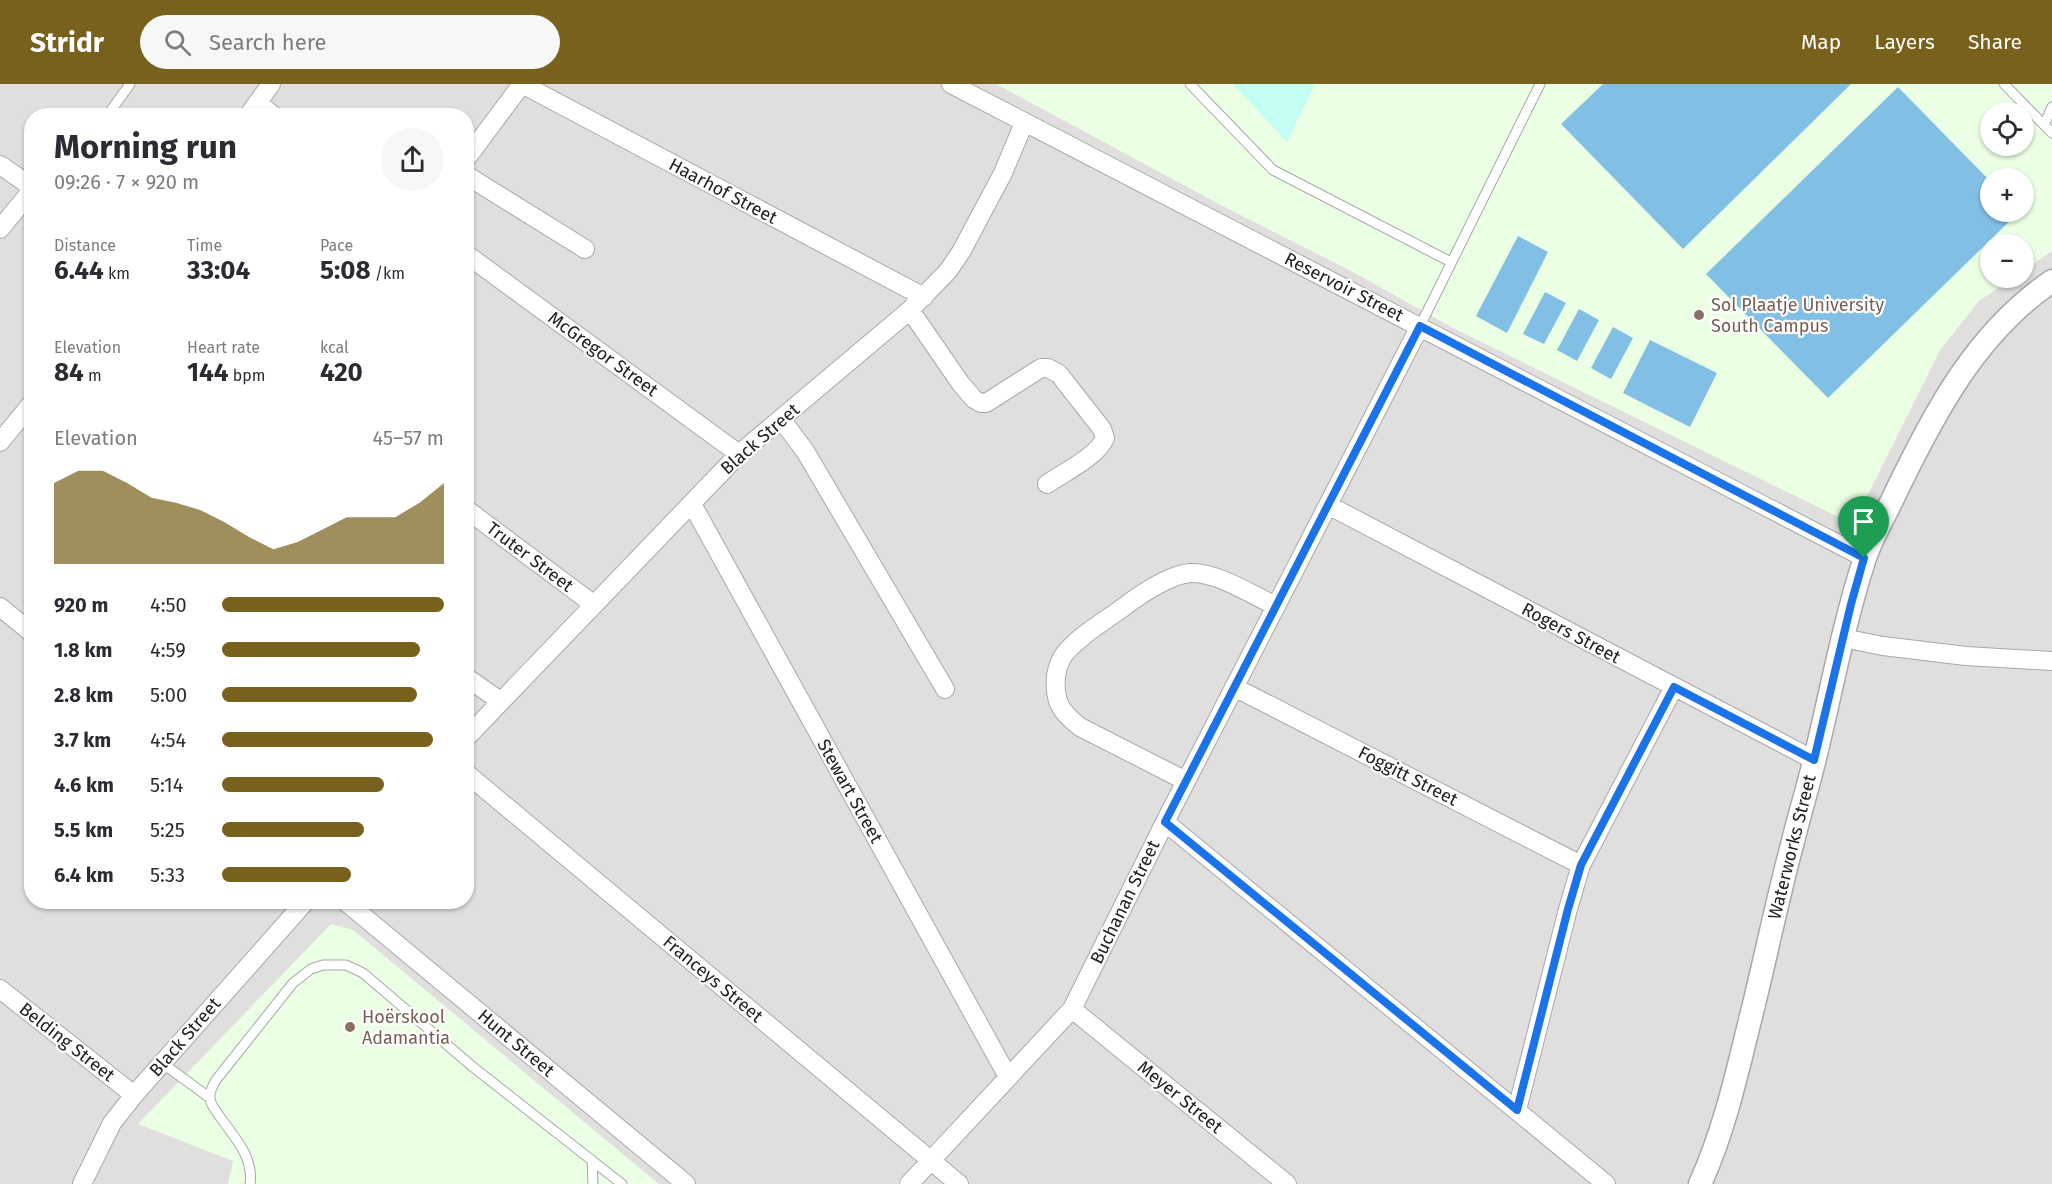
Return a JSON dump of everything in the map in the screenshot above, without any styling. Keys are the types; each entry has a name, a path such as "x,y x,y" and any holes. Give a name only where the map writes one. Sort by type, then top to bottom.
{"street":[{"path":"254,108 271,84"},
{"path":"474,148 522,84"},
{"name":"Haarhof Street","path":"522,84 924,297"},
{"name":"Reservoir Street","path":"951,84 1864,558"},
{"name":"Black Street","path":"474,729 739,454 924,297 948,271 961,252 1003,173 1024,123"},
{"path":"0,165 24,182"},
{"path":"474,181 585,249"},
{"path":"0,229 24,198"},
{"name":"McGregor Street","path":"474,260 739,454"},
{"name":"Waterworks Street","path":"1700,1184 1737,1073 1864,558 1926,432 1965,366 2021,303 2052,281"},
{"path":"909,310 961,384 974,399 981,403 986,403 1041,368 1048,368 1059,374 1102,429 1105,438 1095,453 1047,484"},
{"name":"Buchanan Street","path":"909,1184 1072,1009 1165,822 1420,326"},
{"path":"0,442 24,413"},
{"path":"782,419 805,451 945,689"},
{"name":"Stewart Street","path":"692,504 1008,1077"},
{"name":"Rogers Street","path":"1328,505 1814,760"},
{"name":"Truter Street","path":"474,515 593,604"},
{"path":"1186,781 1080,727 1068,717 1059,705 1055,693 1057,671 1066,652 1087,633 1137,597 1174,577 1189,573 1206,574 1276,606"},
{"path":"0,607 24,626"},
{"path":"1843,638 1883,646 1966,656 2052,662"},
{"path":"474,683 500,701"},
{"name":"Foggitt Street","path":"1234,687 1581,865"},
{"path":"1517,1110 1581,865 1674,687"},
{"name":"Franceys Street","path":"474,780 959,1184"},
{"path":"1165,822 1606,1184"},
{"name":"Black Street","path":"82,1184 112,1123 134,1095 299,909"},
{"name":"Hunt Street","path":"354,909 686,1184"},
{"name":"Belding Street","path":"0,989 134,1095"},
{"name":"Meyer Street","path":"1072,1009 1287,1184"}],"lane":[{"path":"113,108 130,84"},
{"path":"1190,84 1273,170 1451,262"},
{"path":"1420,326 1540,84"},
{"path":"2004,84 2052,133"},
{"path":"2044,125 2052,107"},
{"path":"250,1184 252,1172 249,1160 213,1108 210,1098 216,1080 293,983 311,969 322,965 346,965 363,973 473,1067 622,1184"},
{"path":"162,1063 210,1098"},
{"path":"592,1160 593,1184"}],"shaded area":[{"path":"0,84 2052,84 2052,1184 0,1184"},
{"name":"Sol Plaatje University South Campus","path":"996,84 2052,84 2052,251 2034,264 2034,234 1980,234 1980,288 1999,288 1980,300 1940,350 1865,500 1840,518 1457,330 1351,271 1217,203"},
{"path":"1233,84 1315,84 1287,142"},
{"path":"1603,84 1851,84 1683,249 1561,124"},
{"path":"1898,87 1980,171 1980,222 2009,222 1996,234 1980,234 1980,250 1828,398 1706,274"},
{"path":"1518,236 1548,252 1507,333 1476,316"},
{"path":"1545,292 1566,303 1544,344 1523,334"},
{"path":"1579,309 1599,320 1577,361 1557,350"},
{"path":"1613,327 1633,338 1611,379 1591,368"},
{"path":"1650,340 1717,373 1690,427 1623,393"},
{"name":"Hoërskool Adamantia","path":"331,924 353,930 659,1184 228,1184 233,1161 138,1124"}],"place":[{"name":"Sol Plaatje University South Campus","path":"1699,315"},
{"name":"Hoërskool Adamantia","path":"350,1027"}],"route":[{"path":"1420,326 1864,558 1814,760 1674,687 1581,865 1517,1110 1165,822 1420,326"}]}
